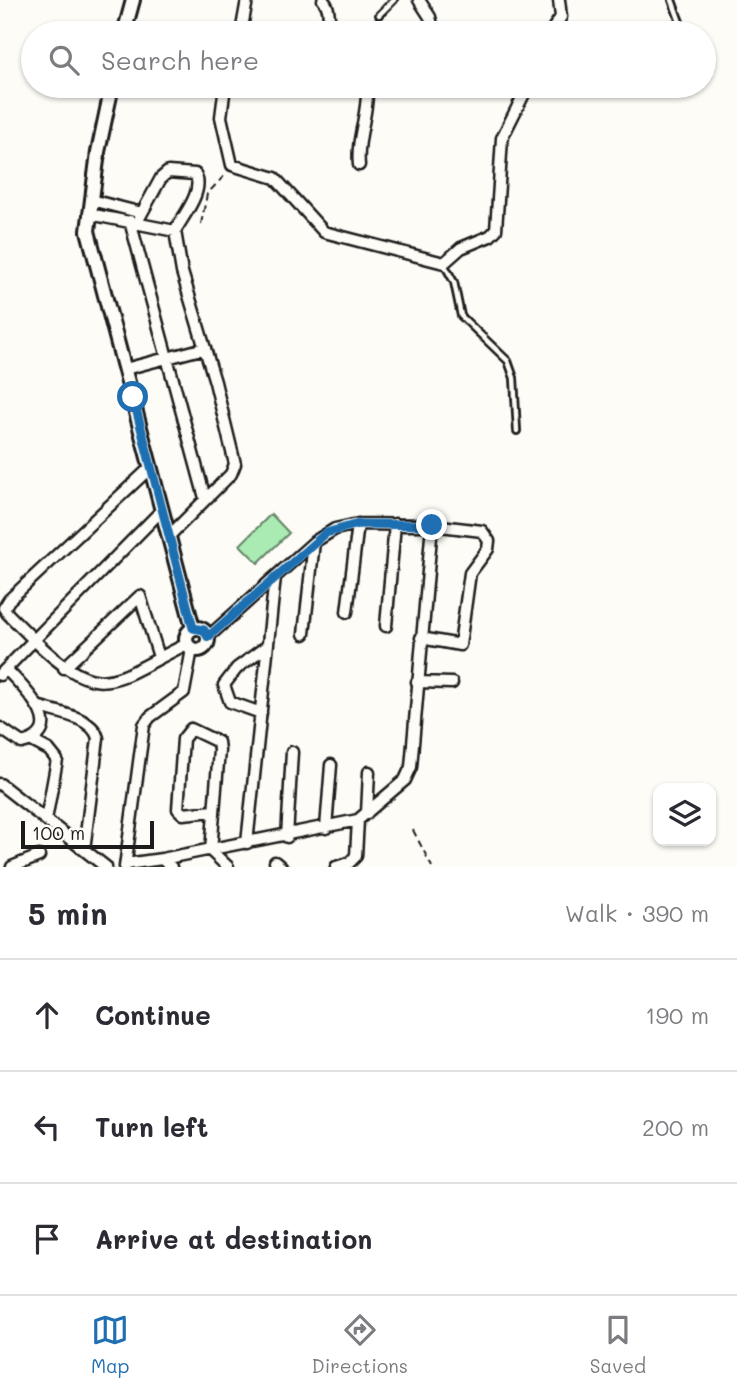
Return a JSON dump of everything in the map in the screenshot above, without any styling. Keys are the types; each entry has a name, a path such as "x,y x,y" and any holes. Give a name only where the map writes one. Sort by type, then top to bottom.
{"street":[{"path":"127,21 132,0"},
{"path":"243,21 247,0"},
{"path":"323,0 328,5 329,21"},
{"path":"419,0 431,21"},
{"path":"558,21 561,17 559,0"},
{"path":"110,98 89,214 91,250 193,628"},
{"path":"223,98 221,117 232,165 275,178 324,232 444,263 461,248 490,236 496,230 502,138 522,98"},
{"path":"359,165 357,146 366,98"},
{"path":"170,535 231,474 235,464 183,272 175,231 198,190 199,180 195,174 168,172 161,178 136,218 165,357 205,498"},
{"path":"92,200 175,231"},
{"path":"89,214 136,218"},
{"path":"125,369 205,348"},
{"path":"150,468 9,600 4,608 64,667 90,681 113,682 159,657 189,646 202,648 208,637 314,542 335,529 358,524 395,524 482,531 489,541 488,550 470,573 460,645 421,638"},
{"path":"85,850 99,738 90,726 40,707 3,672 162,510"},
{"path":"347,612 358,524"},
{"path":"386,626 395,524"},
{"path":"193,628 186,636 189,646 184,692 150,717 144,725 125,865 287,836 363,817 409,774 432,525"},
{"path":"304,634 314,542"},
{"path":"247,842 275,577"},
{"path":"64,667 141,596 159,657"},
{"path":"193,628 204,630 208,637"},
{"path":"261,713 230,702 224,685 237,668 267,646"},
{"path":"417,682 452,683"},
{"path":"0,728 22,743 32,741 40,733 40,707"},
{"path":"211,851 214,811 218,743 191,729 183,739 178,810 183,814 214,811"},
{"path":"32,741 49,750 57,760 46,820"},
{"path":"287,836 292,752"},
{"path":"326,828 331,765"},
{"path":"336,867 349,863 356,856 369,772"},
{"path":"0,784 106,867"},
{"path":"211,851 228,867"},
{"path":"12,867 39,856"},
{"path":"162,859 171,867"}],"lane":[{"path":"379,15 394,0"},
{"path":"673,0 680,21"},
{"path":"444,263 454,282 461,316 508,361 514,378 517,431"}],"path":[{"path":"201,224 207,194 232,165"},
{"path":"413,830 432,867"}],"green space":[{"path":"271,514 289,533 258,563 240,545"}],"route":[{"path":"133,397 193,628 201,628 208,637 219,631 326,533 358,524 432,525"}]}
